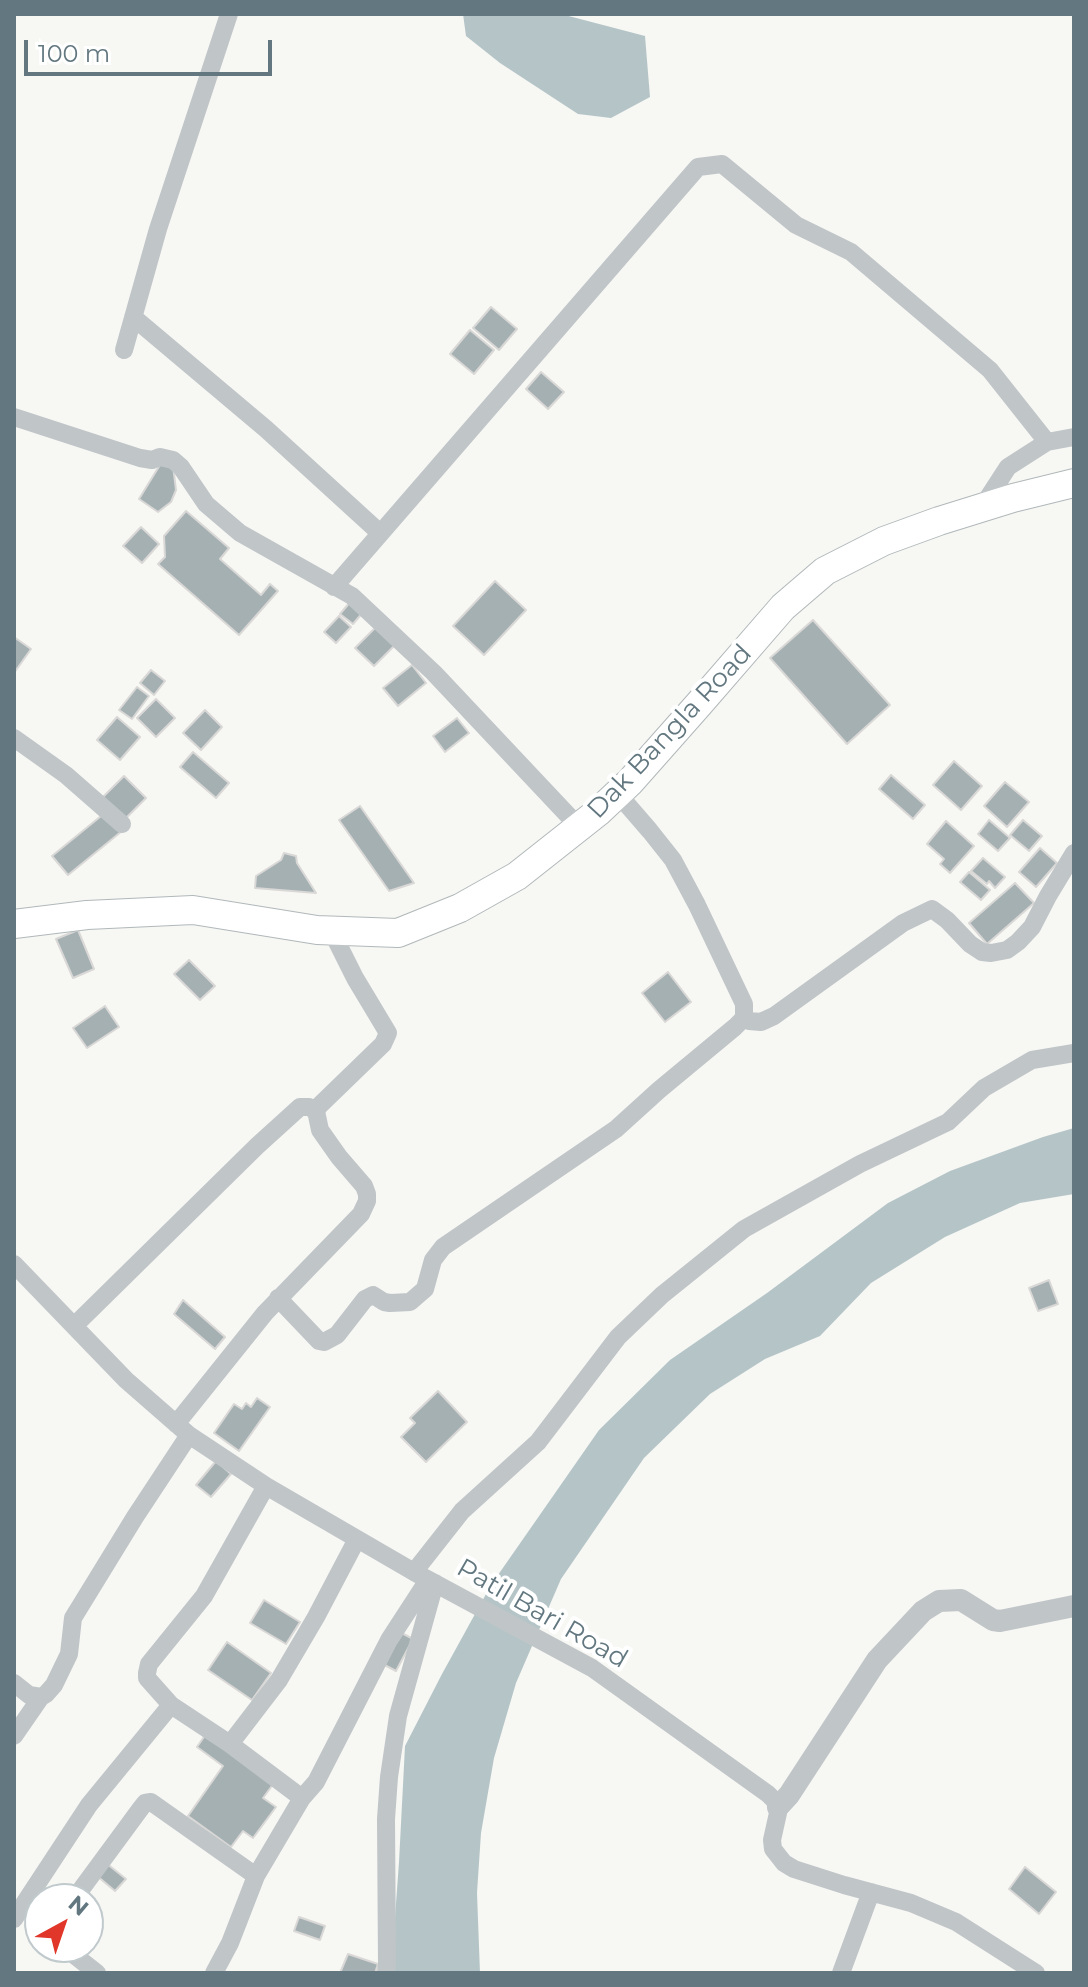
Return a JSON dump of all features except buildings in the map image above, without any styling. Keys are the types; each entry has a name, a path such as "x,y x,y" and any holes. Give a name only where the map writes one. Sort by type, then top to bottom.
{"main road":[{"name":"Dak Bangla Road","path":"14,924 87,915 193,910 317,930 398,933 460,908 517,876 618,794 783,607 825,571 884,541 982,507 1074,483"}],"street":[{"path":"124,350 222,16"},
{"path":"334,587 698,167 722,164 796,225 851,252 990,370 1047,442"},
{"path":"133,317 266,429 380,533"},
{"path":"14,417 140,458 173,460 206,504 240,533 352,596 434,673 579,827"},
{"path":"982,507 1008,467 1047,442 1074,437"},
{"path":"14,738 66,775 122,824"},
{"path":"278,1298 319,1341 324,1342 337,1335 365,1299 373,1295 384,1302 410,1302 425,1289 433,1260 443,1247 616,1129 744,1018 744,1004 673,860 618,794"},
{"path":"744,1018 761,1022 774,1016 903,923 932,909 982,952 1007,950 1032,927 1074,853"},
{"path":"14,1736 41,1697 54,1685 69,1654 73,1618 135,1517 182,1430 278,1298 361,1214 367,1201 364,1186 320,1130 315,1116 316,1111 383,1044 388,1033 331,930"},
{"path":"214,1973 230,1943 256,1876 302,1798 316,1782 389,1640 430,1580 462,1511 538,1442 618,1337 662,1295 744,1229 860,1164 948,1122 984,1088 1032,1060 1074,1053"},
{"path":"74,1326 300,1107 316,1111"},
{"name":"Patil Bari Road","path":"14,1264 126,1380 182,1430 266,1486 357,1539 592,1668 752,1781 772,1797 778,1807"},
{"path":"266,1486 204,1596 149,1664 147,1678 171,1705 302,1798"},
{"path":"230,1744 279,1680 357,1539"},
{"path":"386,1973 389,1777 398,1716 430,1580"},
{"path":"1036,1973 956,1922 911,1903 794,1869 784,1863 773,1849 772,1840 778,1807 789,1795 877,1660 923,1611 939,1601 961,1600 993,1620 1000,1621 1074,1606"},
{"path":"14,1683 29,1695 41,1697"},
{"path":"14,1919 89,1805 171,1705"},
{"path":"86,1883 145,1803 151,1802 256,1876"},
{"path":"841,1973 871,1892"}],"shaded area":[{"path":"463,14 561,14 645,36 650,97 611,118 578,114 500,63 466,36"},
{"path":"1074,1128 1074,1194 1020,1203 945,1237 871,1283 820,1336 765,1359 710,1394 644,1458 561,1579 516,1683 494,1758 481,1833 477,1893 480,1973 391,1973 405,1746 491,1585 599,1430 670,1360 888,1203 950,1171"}]}
